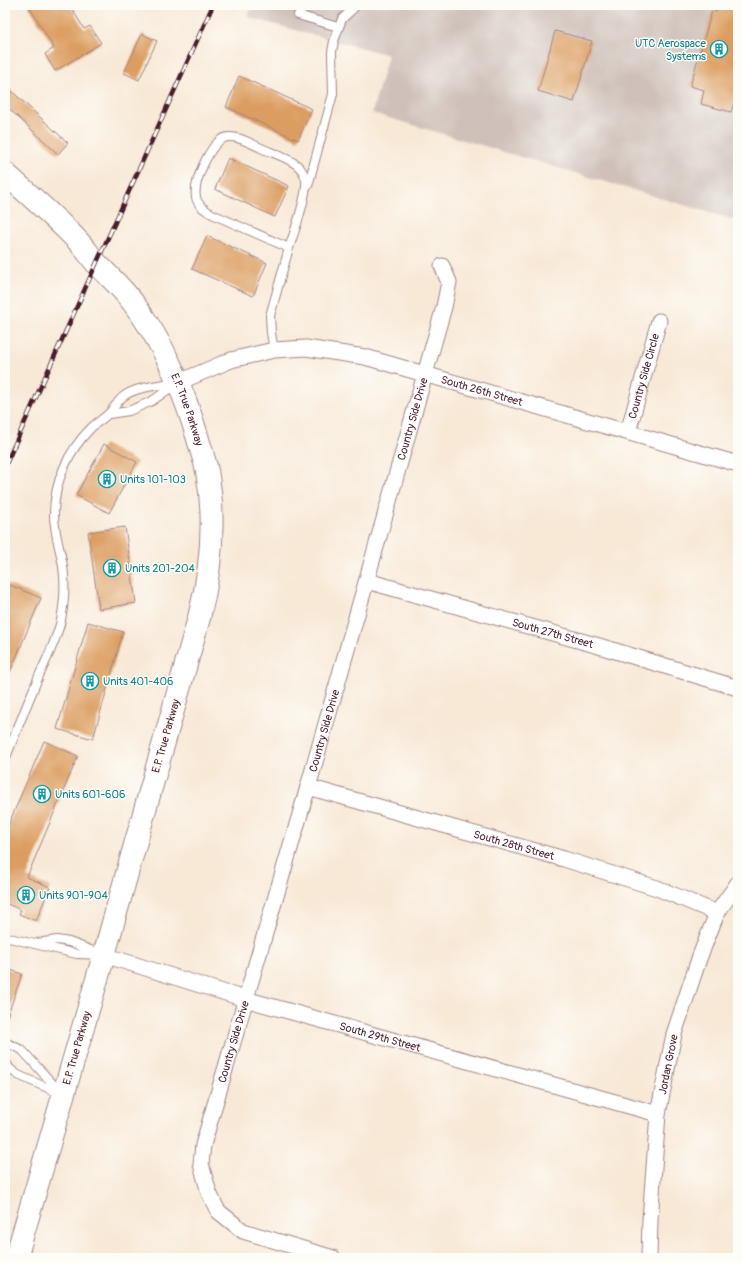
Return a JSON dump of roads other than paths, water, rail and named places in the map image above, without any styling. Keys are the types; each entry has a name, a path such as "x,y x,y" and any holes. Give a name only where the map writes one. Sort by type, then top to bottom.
{"main road":[{"name":"E.P. True Parkway","path":"5,173 77,240 120,287 142,315 157,338 186,399 207,471 210,495 211,535 208,578 199,618 104,955 16,1258"}],"street":[{"name":"Country Side Drive","path":"333,1258 243,1231 218,1211 210,1196 200,1164 203,1145 308,787 444,307 449,282 442,266"},
{"name":"Country Side Circle","path":"628,432 659,320"},
{"name":"South 26th Street","path":"179,382 231,360 274,350 306,348 365,357 738,464"},
{"name":"South 27th Street","path":"367,581 599,646 738,688"},
{"name":"South 28th Street","path":"308,787 564,859 657,888 718,913"},
{"name":"Jordan Grove","path":"649,1258 650,1220 658,1114 674,1034 700,956 718,913 738,883"},
{"name":"South 29th Street","path":"104,955 245,999 658,1114"}],"lane":[{"path":"274,350 270,316 333,94 332,52 334,41 342,19 356,5"},
{"path":"298,15 338,27"},
{"path":"289,248 212,214 202,208 196,198 195,188 198,177 210,152 217,142 224,138 232,137 243,140 297,165 303,171 306,180 306,192"},
{"path":"109,414 129,412 152,401 179,382"},
{"path":"5,760 54,642 61,621 64,600 64,577 56,536 54,514 56,493 61,474 70,455 80,440 92,427 109,414 124,396 146,387 179,382"},
{"path":"5,937 20,942 33,943 57,940 69,942 104,955"},
{"path":"5,1042 22,1050 43,1075 63,1095"},
{"path":"5,1061 10,1069 18,1075 63,1095"}],"railway":[{"path":"5,466 213,5"}],"place":[{"name":"UTC Aerospace Systems","path":"719,49"},
{"name":"Units 101-103","path":"107,479"},
{"name":"Units 201-204","path":"112,568"},
{"name":"Units 401-406","path":"90,681"},
{"name":"Units 601-606","path":"42,794"},
{"name":"Units 901-904","path":"26,895"}]}
